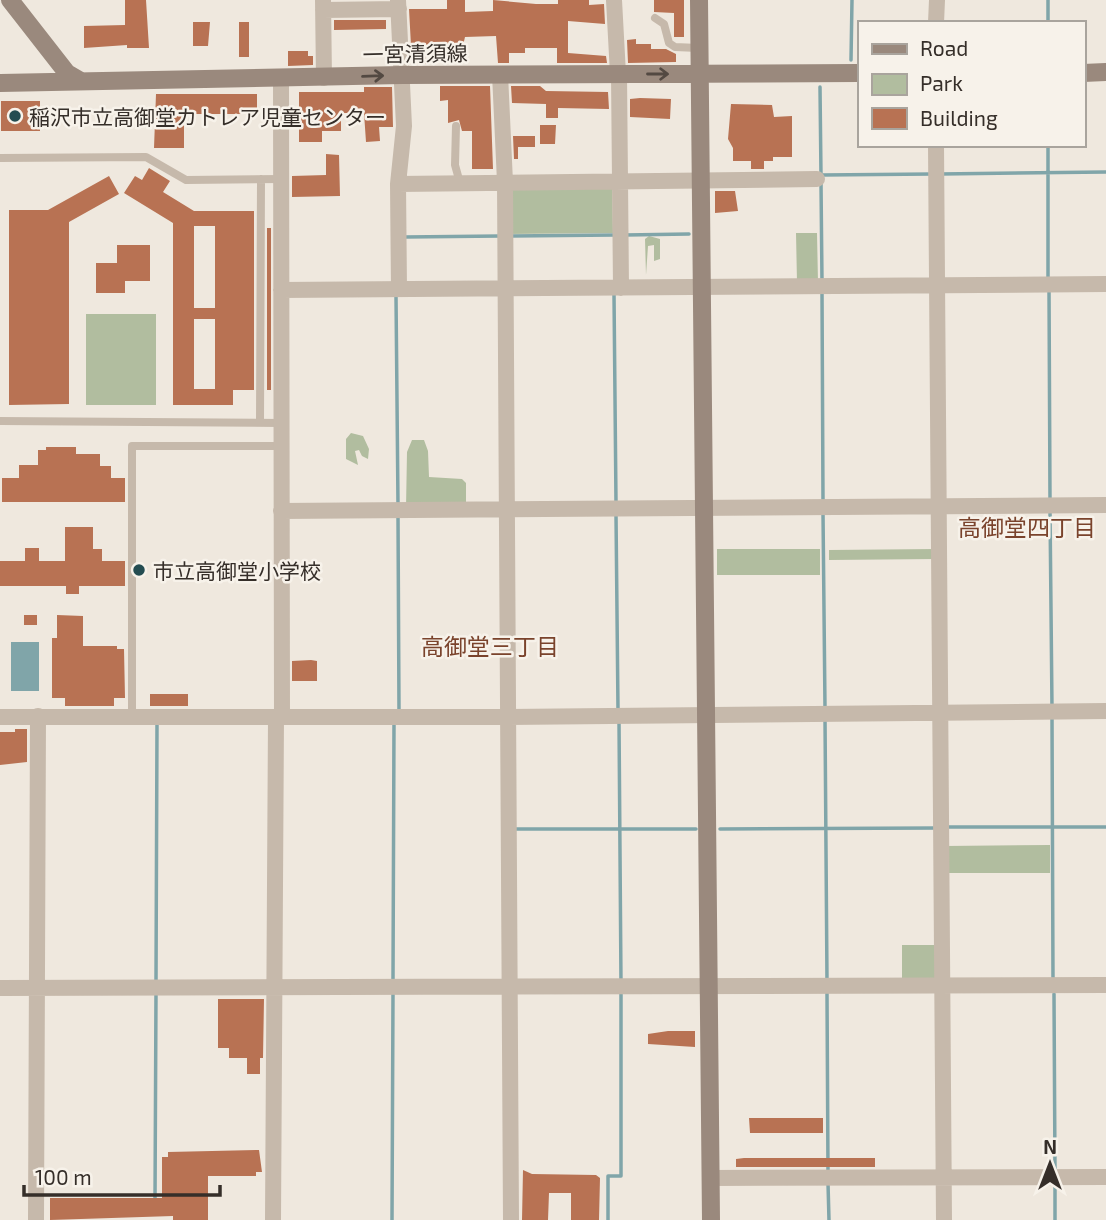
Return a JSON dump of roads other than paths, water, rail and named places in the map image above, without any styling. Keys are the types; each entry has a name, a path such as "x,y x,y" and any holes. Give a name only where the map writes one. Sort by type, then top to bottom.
{"street":[{"path":"10,0 68,73 79,80"},
{"path":"614,0 618,74 621,288"},
{"path":"699,0 697,74 703,287 712,1220"},
{"path":"936,21 937,0"},
{"path":"324,78 323,5 399,5 404,126 398,184 399,289"},
{"path":"1085,72 1106,72"},
{"name":"一宮清須線","path":"0,83 402,75 858,73"},
{"path":"500,74 505,182 511,1220"},
{"path":"273,1220 281,511 281,79"},
{"path":"936,147 944,1220"},
{"path":"398,184 817,179"},
{"path":"281,290 1106,284"},
{"path":"281,511 1106,505"},
{"path":"0,717 507,717 1106,711"},
{"path":"36,1220 38,716"},
{"path":"0,988 1106,985"},
{"path":"711,1178 1106,1177"}],"lane":[{"path":"655,18 664,24 669,43 675,47 698,48"},
{"path":"456,125 455,165 460,183"},
{"path":"0,158 146,157 186,180 281,179"},
{"path":"260,423 261,180"},
{"path":"0,421 281,423"},
{"path":"132,717 132,446 281,446"}],"water":[{"path":"11,642 39,642 39,691 11,691"}],"waterway":[{"path":"851,60 852,0"},
{"path":"1048,0 1048,21"},
{"path":"820,87 821,176"},
{"path":"1048,147 1048,280"},
{"path":"940,174 1106,172"},
{"path":"822,175 932,174"},
{"path":"821,183 822,281"},
{"path":"625,235 689,234"},
{"path":"511,236 615,235"},
{"path":"405,237 500,236"},
{"path":"1049,289 1050,501"},
{"path":"822,292 823,501"},
{"path":"614,294 616,503"},
{"path":"396,296 398,505"},
{"path":"1050,510 1052,708"},
{"path":"823,513 825,708"},
{"path":"616,515 618,710"},
{"path":"398,516 399,711"},
{"path":"1052,717 1053,980"},
{"path":"825,718 827,980"},
{"path":"619,721 621,983"},
{"path":"393,981 394,723"},
{"path":"156,982 157,724"},
{"path":"947,827 1106,827"},
{"path":"720,829 937,828"},
{"path":"515,829 696,829"},
{"path":"155,1201 156,993"},
{"path":"827,993 828,1173"},
{"path":"392,1220 393,994"},
{"path":"608,1220 608,1176 621,1176 621,994"},
{"path":"1054,994 1055,1173"},
{"path":"1055,1182 1055,1220"},
{"path":"828,1183 829,1220"}],"place":[{"name":"稲沢市立高御堂カトレア児童センター","path":"15,116"},
{"name":"市立高御堂小学校","path":"139,570"}],"district":[{"name":"高御堂四丁目","path":"1027,527"},
{"name":"高御堂三丁目","path":"490,646"}]}
